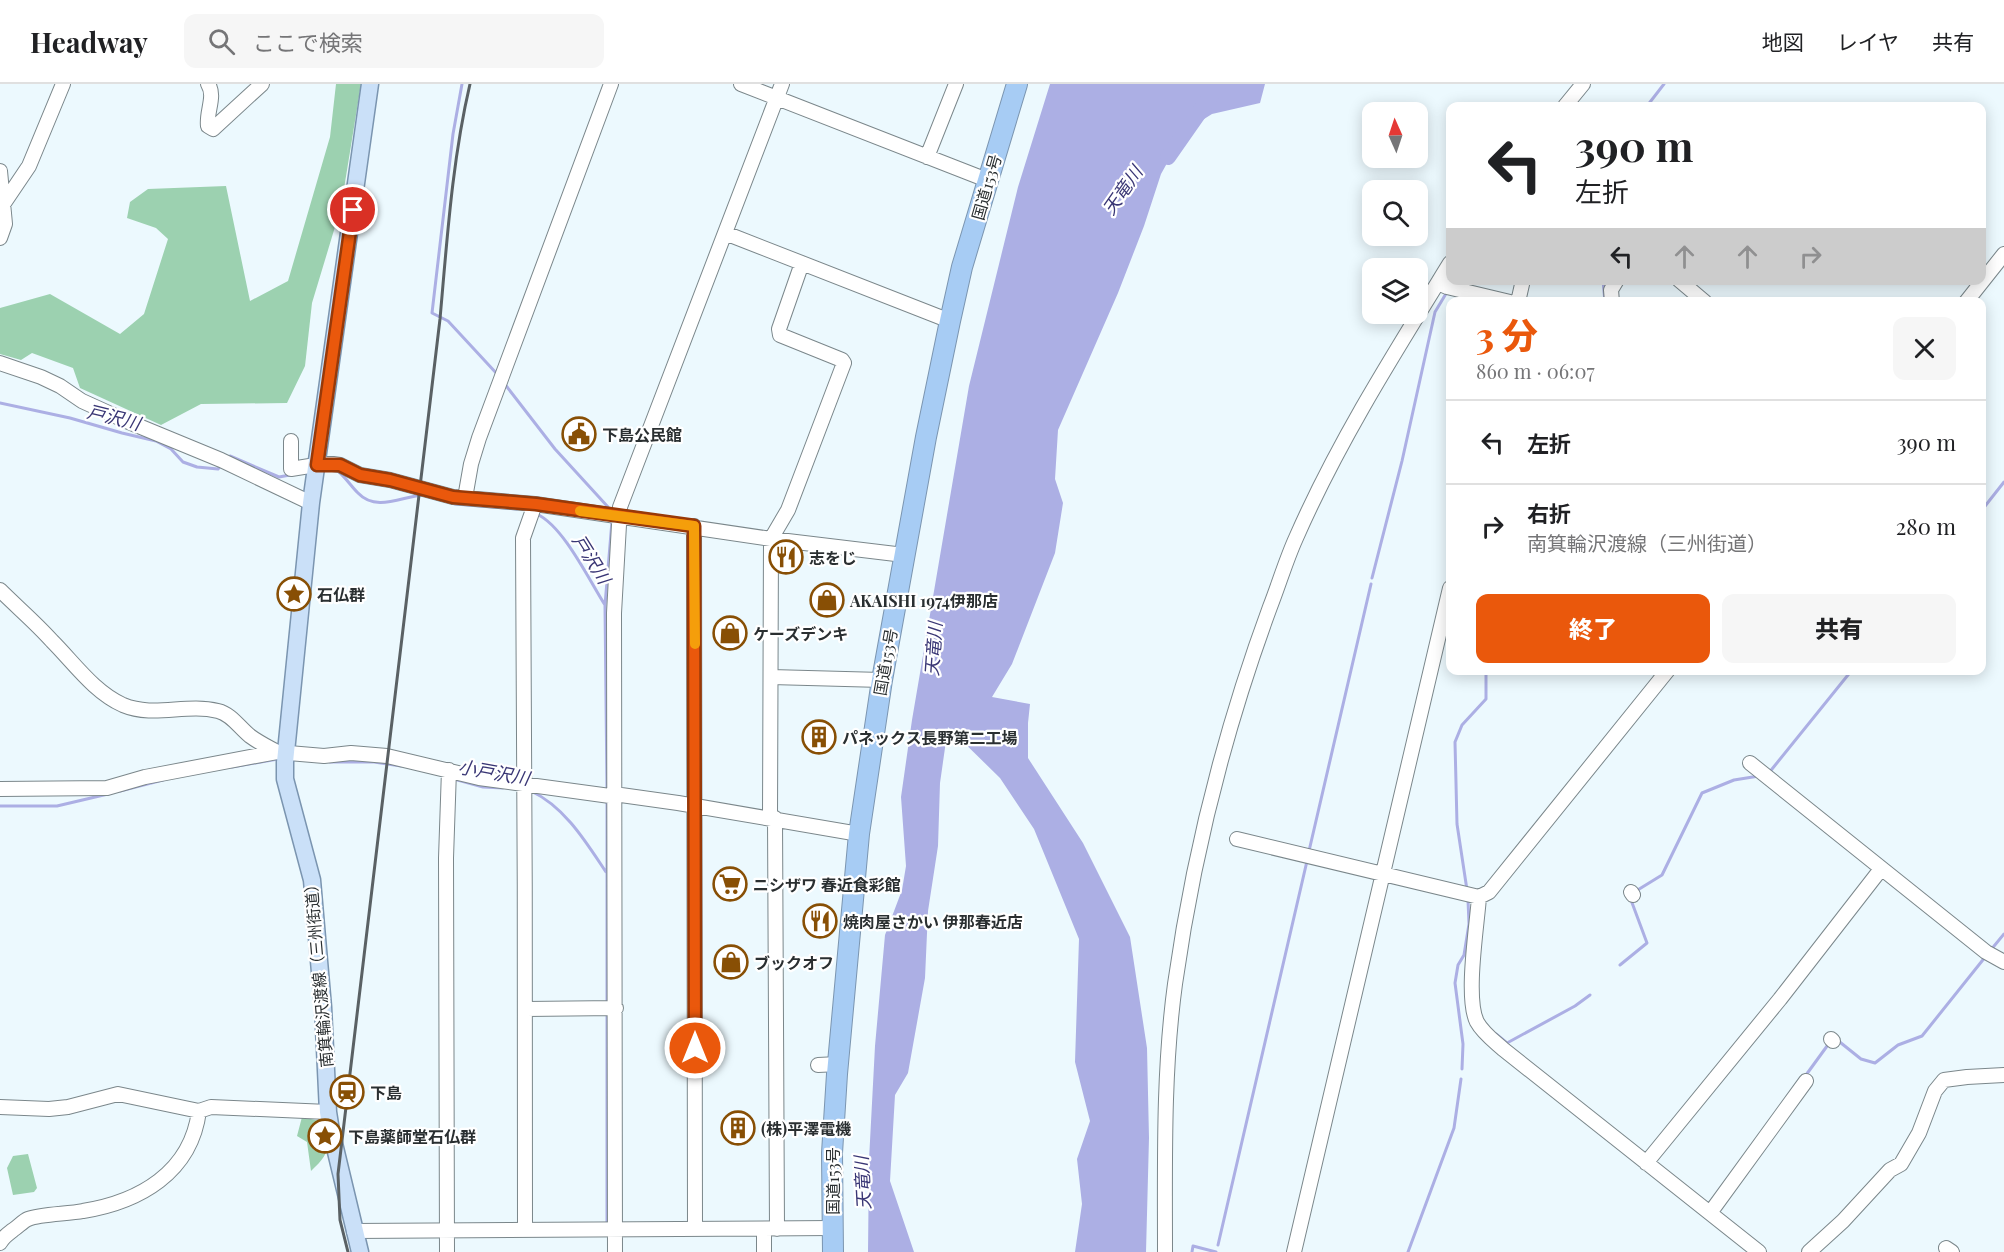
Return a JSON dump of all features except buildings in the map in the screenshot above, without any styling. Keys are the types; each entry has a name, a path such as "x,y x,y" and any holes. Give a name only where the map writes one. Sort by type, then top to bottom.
{"highway":[{"name":"国道153号","path":"833,1252 828,1065 882,680 904,555 962,267 1016,84"}],"main road":[{"name":"南箕輪沢渡線（三州街道）","path":"360,1252 328,1112 323,1007 312,880 285,779 283,755 311,503 370,84"}],"street":[{"path":"4,203 29,166 63,84"},
{"path":"208,84 211,87 212,99 207,126 213,129 262,84"},
{"path":"465,498 478,438 611,84"},
{"path":"741,84 987,180"},
{"path":"612,1236 610,1008 616,796 614,613 620,507 782,84"},
{"path":"927,157 956,84"},
{"path":"1568,102 1583,84"},
{"path":"0,174 5,224 0,238"},
{"path":"725,233 950,321"},
{"path":"1986,277 2004,254"},
{"path":"764,1252 770,1229 773,818 771,538 788,510 844,363 842,360 780,335 778,329 802,263"},
{"path":"1165,1252 1168,1067 1175,986 1194,872 1228,736 1253,653 1295,541 1316,494 1446,270"},
{"path":"1438,283 1489,297"},
{"path":"1685,285 1699,297"},
{"path":"1970,297 1979,285"},
{"path":"0,363 41,377 60,386 82,401 224,461 311,503"},
{"path":"291,441 291,469 317,465 340,465 360,475 465,498 534,509 619,516 904,555"},
{"path":"525,1230 524,538 534,509"},
{"path":"694,526 695,1229"},
{"path":"0,590 90,681 114,700 138,710 220,711 231,718 250,737 283,755"},
{"path":"1294,1252 1446,605"},
{"path":"1236,839 1472,895 1489,892 1664,675"},
{"path":"771,677 882,680"},
{"path":"0,789 106,788 145,777 283,755 324,756 351,753 387,756 448,775 479,778 524,789 616,796 695,806 859,834"},
{"path":"1750,763 1988,953 2004,963"},
{"path":"447,1252 446,858 448,775"},
{"path":"1646,1163 1780,999 1881,868"},
{"path":"1472,895 1473,1012 1478,1024 1503,1049 1759,1252"},
{"path":"526,1009 610,1008"},
{"path":"1809,1252 1843,1221 1890,1170 1901,1164 1919,1133 1935,1091 1944,1080 2004,1076"},
{"path":"1710,1213 1806,1081"},
{"path":"0,1107 49,1109 68,1107 118,1094 200,1111 211,1107 328,1112"},
{"path":"0,1243 3,1238 28,1219 108,1206 148,1189 177,1165 190,1145 200,1111"},
{"path":"354,1231 525,1230 612,1236 695,1229 832,1228"}],"green space":[{"path":"336,84 361,84 341,207 312,303 305,366 287,403 201,404 161,425 80,388 73,368 32,353 21,360 0,354 0,308 50,294 120,334 144,314 168,239 156,228 127,218 130,202 148,189 226,186 250,301 288,281 330,137"},
{"path":"302,1117 324,1122 327,1149 322,1159 311,1171 307,1142 297,1136"},
{"path":"28,1154 37,1188 34,1192 13,1195 7,1168 13,1156"}],"water":[{"path":"1050,84 1265,84 1260,103 1212,114 1185,131 1161,174 1118,293 1058,430 1055,479 1063,503 1055,553 1012,664 992,697 1030,704 1028,758 1083,843 1130,937 1147,1048 1149,1138 1146,1252 1075,1252 1082,1204 1077,1159 1090,1121 1075,1062 1079,939 1034,829 1000,778 948,727 940,783 938,846 928,911 925,978 908,1073 895,1095 890,1181 914,1252 868,1252 869,1160 875,1046 885,935 902,890 906,866 901,797 912,720 969,386 1018,187"}],"waterway":[{"path":"462,84 453,134 432,313 448,321 498,375"},
{"name":"天竜川","path":"1168,157 1219,84"},
{"path":"1650,102 1664,84"},
{"path":"1603,285 1605,297"},
{"path":"1372,578 1402,461 1435,312 1447,292"},
{"path":"504,383 555,449 608,507"},
{"name":"戸沢川","path":"0,403 70,418 156,441 171,449 183,462 197,467 218,469 222,464"},
{"name":"戸沢川","path":"227,459 230,456 279,477 290,475"},
{"name":"戸沢川","path":"338,471 358,493 373,502 389,502 422,495"},
{"path":"1986,505 2004,482"},
{"name":"戸沢川","path":"455,504 517,509"},
{"name":"戸沢川","path":"537,514 557,530 566,542 605,605"},
{"name":"戸沢川","path":"607,789 605,605 612,521"},
{"path":"1309,851 1371,584"},
{"path":"1467,890 1457,824 1455,742 1462,725 1486,699 1486,675"},
{"path":"1768,774 1848,675"},
{"name":"小戸沢川","path":"232,767 278,759"},
{"name":"小戸沢川","path":"330,762 374,762 401,766"},
{"path":"1636,891 1662,875 1702,793 1734,780 1759,776"},
{"name":"小戸沢川","path":"454,779 483,787 503,788"},
{"name":"小戸沢川","path":"120,791 163,780"},
{"name":"小戸沢川","path":"531,791 554,806 574,826 606,872"},
{"name":"小戸沢川","path":"0,806 57,806 108,794"},
{"name":"小戸沢川","path":"607,801 607,1004"},
{"path":"1218,1245 1307,861"},
{"path":"1462,1069 1463,1044 1455,983 1458,965 1464,955 1469,924 1468,900"},
{"path":"1620,965 1647,943 1631,900"},
{"path":"1990,951 2004,934"},
{"path":"1836,1039 1861,1059 1875,1063 1898,1045 1922,1036 1986,956"},
{"path":"1507,1043 1575,1006 1590,995"},
{"name":"小戸沢川","path":"607,1011 607,1226"},
{"path":"1496,1034 1507,1043"},
{"path":"1806,1075 1830,1042"},
{"path":"1408,1252 1454,1128 1461,1079"},
{"path":"1192,1252 1193,1246 1216,1252"}],"railway":[{"path":"348,1252 340,1220 338,1174 440,319 454,172 470,84"}],"slow traffic":[{"path":"580,511 694,526 695,644"}],"place":[{"name":"下島公民館","path":"579,434"},
{"name":"志をじ","path":"786,557"},
{"name":"石仏群","path":"294,594"},
{"name":"AKAISHI 1974伊那店","path":"827,600"},
{"name":"ケーズデンキ","path":"730,633"},
{"name":"パネックス長野第二工場","path":"819,737"},
{"name":"ニシザワ 春近食彩館","path":"730,884"},
{"name":"焼肉屋さかい 伊那春近店","path":"820,921"},
{"name":"ブックオフ","path":"731,962"},
{"name":"下島","path":"347,1092"},
{"name":"(株)平澤電機","path":"738,1128"},
{"name":"下島薬師堂石仏群","path":"325,1136"}],"route":[{"path":"353,210 317,465 340,465 360,475 390,480 453,497 536,504 694,526 695,1048"}]}
